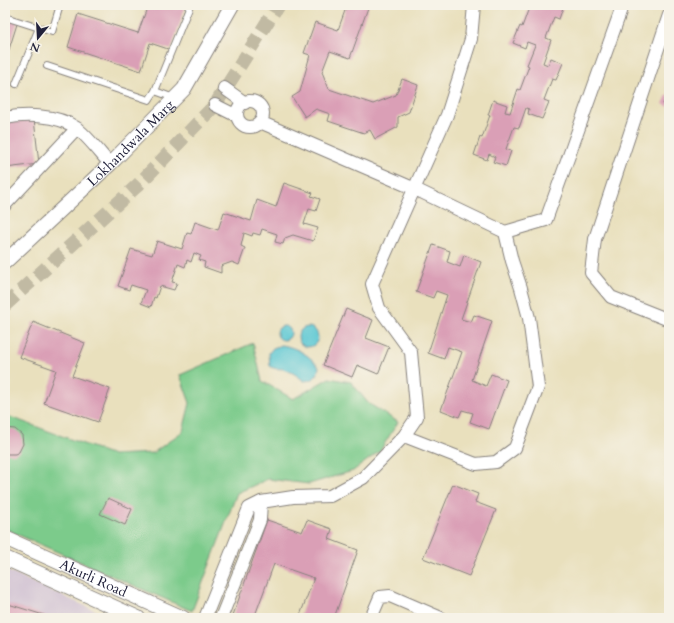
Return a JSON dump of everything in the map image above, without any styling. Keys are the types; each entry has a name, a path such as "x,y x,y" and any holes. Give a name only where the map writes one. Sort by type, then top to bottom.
{"street":[{"name":"Lokhandwala Marg","path":"5,262 110,164 184,89 232,5"},
{"path":"205,618 249,508 261,502 293,497 330,496 363,478 404,436 417,417 411,352 379,308 372,284 447,115 471,39 474,5"},
{"path":"260,122 415,189 505,232 546,220 620,13 621,5"},
{"path":"669,15 595,239 591,273 611,297 669,320"},
{"path":"224,88 245,103"},
{"path":"215,105 237,116 245,126 254,126 260,122 263,114 260,106 254,102 245,103 239,108 237,116"},
{"path":"5,118 18,116 63,121 77,128 110,164"},
{"path":"5,205 77,128"},
{"path":"404,436 476,464 496,462 515,448 538,387 529,318 505,232"},
{"path":"221,618 260,520 261,502"},
{"path":"11,541 7,559 138,618"},
{"name":"Akurli Road","path":"11,541 183,618"},
{"path":"71,588 78,571"},
{"path":"371,618 380,597 384,596 441,618"}],"lane":[{"path":"5,17 52,32 60,5"},
{"path":"47,66 149,100 155,91 190,5"},
{"path":"16,84 39,28"},
{"path":"155,91 175,98"}],"shaded area":[{"path":"5,570 112,618 5,618"}],"green space":[{"path":"253,343 262,381 293,399 329,378 351,382 368,403 398,422 380,451 353,471 309,484 268,479 237,493 192,611 5,529 5,415 113,455 153,453 183,431 190,403 180,375"}],"water":[{"path":"281,326 287,326 291,330 291,336 287,340 281,340 277,336 277,330"},
{"path":"308,327 315,330 318,337 315,344 308,347 301,344 298,337 301,330"},
{"path":"282,345 303,353 319,367 317,375 312,380 304,381 289,371 270,366 269,353 273,348"}],"building":[{"path":"148,5 186,5 171,50 150,43 141,71 68,47 78,14 138,33"},
{"path":"347,5 369,5 350,58 330,51 322,72 329,89 373,104 396,95 402,79 418,85 409,112 398,117 398,127 375,139 370,130 364,133 328,121 330,114 316,109 305,117 292,97 300,92 310,55 304,53 315,22 338,30"},
{"path":"530,5 564,5 559,19 554,17 546,38 551,40 543,63 548,65 551,58 563,63 556,80 552,79 544,100 549,102 542,119 528,114 529,109 526,108 519,128 514,127 506,149 511,151 506,166 493,162 495,157 489,154 487,160 474,155 490,115 488,115 493,100 507,105 505,112 510,113 518,89 520,90 529,66 527,65 535,45 527,42 525,48 513,43 520,26 522,27"},
{"path":"5,18 18,21 5,62"},
{"path":"667,95 669,96 669,107 663,104"},
{"path":"34,119 39,164 5,168 5,122"},
{"path":"284,183 313,193 311,196 320,199 316,211 309,209 304,224 318,228 313,241 293,235 285,238 283,244 275,242 277,234 262,229 260,235 253,233 252,236 244,233 241,246 245,248 239,265 232,262 221,266 221,273 204,267 205,262 199,260 201,256 194,253 191,262 187,260 185,267 178,264 172,282 177,283 174,290 160,286 151,307 141,303 146,290 131,285 129,290 118,286 131,249 152,255 157,241 182,249 187,233 191,234 195,222 218,230 224,212 251,221 257,200 276,207"},
{"path":"433,245 450,251 447,262 460,267 464,255 481,262 461,319 471,322 474,315 492,321 472,380 486,386 491,374 507,380 489,429 470,422 473,413 462,410 459,417 441,410 462,352 448,347 444,359 428,353 447,295 436,291 433,298 416,292"},
{"path":"346,309 373,320 366,338 389,347 378,374 357,365 352,377 323,365"},
{"path":"33,322 85,343 72,376 110,389 98,422 44,403 56,370 19,357"},
{"path":"5,428 15,429 22,435 23,444 19,452 15,454 5,454"},
{"path":"453,484 478,494 475,502 496,510 469,576 423,558"},
{"path":"108,498 132,509 125,525 100,514"},
{"path":"267,520 302,532 307,520 332,529 329,539 358,550 334,618 299,618 314,578 274,564 254,618 232,618"},
{"path":"5,603 53,618 5,618"}],"tunnel":[{"path":"5,305 139,184 215,105 278,5"}]}
